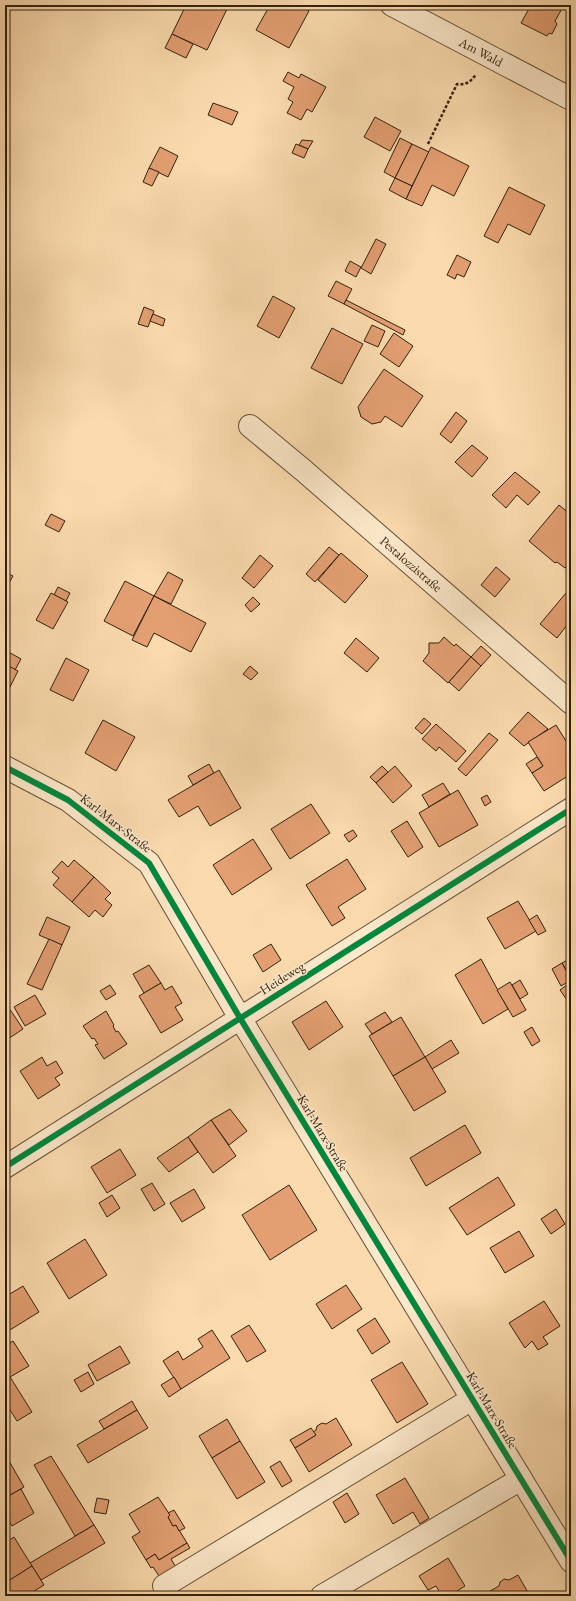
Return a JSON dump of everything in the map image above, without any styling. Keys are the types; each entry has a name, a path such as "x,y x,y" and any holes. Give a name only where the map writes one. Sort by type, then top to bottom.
{"street":[{"name":"Am Wald","path":"392,5 571,99"},
{"name":"Pestalozzistraße","path":"250,426 303,470 571,704"},
{"name":"Karl-Marx-Straße","path":"5,767 68,800 149,863 240,1018 571,1561"},
{"name":"Heideweg","path":"5,1167 571,809"},
{"name":"Karl-Marx-Straße","path":"164,1586 472,1400"},
{"path":"322,1596 521,1479"}],"path":[{"path":"428,144 457,84 464,85 472,80 486,55"}],"building":[{"path":"186,5 229,5 207,50 172,34"},
{"path":"270,5 299,5 309,11 289,48 256,30"},
{"path":"531,5 564,5 555,21 557,24 552,34 549,33 547,36 521,23"},
{"path":"172,34 193,44 186,58 165,48"},
{"path":"288,72 299,78 301,74 326,87 312,112 307,109 301,120 287,113 293,102 288,99 294,87 283,81"},
{"path":"213,103 238,112 232,125 208,115"},
{"path":"375,117 401,131 390,151 364,137"},
{"path":"400,138 412,144 395,178 384,172"},
{"path":"302,140 313,141 308,149 299,145"},
{"path":"296,144 308,149 304,158 292,153"},
{"path":"412,144 429,152 412,186 395,178"},
{"path":"160,147 178,156 168,177 149,168"},
{"path":"431,147 469,166 454,196 432,185 422,206 406,199"},
{"path":"149,168 159,172 152,186 143,182"},
{"path":"395,178 412,186 406,199 389,190"},
{"path":"509,187 545,205 530,235 508,224 498,243 484,236"},
{"path":"376,239 386,244 371,274 361,268"},
{"path":"457,255 471,262 464,277 457,274 455,279 447,275"},
{"path":"350,261 361,267 356,277 345,271"},
{"path":"336,281 352,289 344,304 328,296"},
{"path":"273,296 295,308 279,338 257,326"},
{"path":"346,300 405,330 403,335 344,304"},
{"path":"144,307 154,311 148,327 138,324"},
{"path":"153,314 165,319 163,326 150,321"},
{"path":"372,325 385,331 378,347 364,341"},
{"path":"332,328 363,344 342,384 311,368"},
{"path":"394,333 413,346 399,367 380,354"},
{"path":"384,369 423,396 402,427 385,416 381,422 372,424 361,417 358,407"},
{"path":"456,412 467,421 451,443 440,434"},
{"path":"472,445 488,458 472,477 455,462"},
{"path":"515,472 540,492 528,505 517,495 506,508 492,495"},
{"path":"559,505 571,515 571,561 565,568 557,562 555,563 529,541"},
{"path":"51,514 65,521 59,532 45,525"},
{"path":"329,547 339,555 315,582 306,574"},
{"path":"341,553 368,576 345,603 318,580"},
{"path":"260,555 273,566 254,588 242,578"},
{"path":"496,567 510,579 495,597 481,585"},
{"path":"5,572 13,576 5,590"},
{"path":"168,572 183,580 171,604 154,596"},
{"path":"125,581 154,596 133,636 104,621"},
{"path":"58,587 70,593 66,601 54,595"},
{"path":"571,587 571,620 557,638 540,624"},
{"path":"51,593 68,602 53,629 36,620"},
{"path":"154,596 206,623 191,652 154,633 147,647 132,640"},
{"path":"253,597 260,604 251,612 245,605"},
{"path":"444,637 454,646 456,644 471,657 448,683 423,661 429,653 429,643 439,643"},
{"path":"356,638 379,658 367,672 344,653"},
{"path":"481,646 491,655 481,666 471,657"},
{"path":"5,650 21,659 15,670 5,664"},
{"path":"471,657 481,666 459,691 449,682"},
{"path":"66,658 89,670 73,701 50,690"},
{"path":"5,664 18,671 5,697"},
{"path":"250,666 258,673 251,680 243,674"},
{"path":"528,712 548,729 524,746 509,733"},
{"path":"424,718 431,724 422,734 415,728"},
{"path":"103,720 135,737 116,771 85,753"},
{"path":"436,724 466,751 456,762 439,747 436,751 422,739"},
{"path":"556,725 571,749 571,774 544,791 532,773 543,766 528,742"},
{"path":"489,733 498,740 466,776 458,769"},
{"path":"537,757 543,766 532,773 526,764"},
{"path":"209,764 214,773 193,785 188,776"},
{"path":"382,766 388,772 376,783 370,777"},
{"path":"395,766 412,786 393,803 376,783"},
{"path":"219,770 241,808 210,826 198,806 179,817 168,800"},
{"path":"443,783 450,794 429,807 422,795"},
{"path":"458,790 478,825 439,847 419,813"},
{"path":"487,795 491,802 485,806 481,798"},
{"path":"311,804 330,833 290,859 271,829"},
{"path":"407,821 423,847 408,857 391,831"},
{"path":"353,830 357,836 349,842 344,835"},
{"path":"253,839 272,869 232,895 213,865"},
{"path":"347,859 366,889 338,907 345,918 332,926 306,885"},
{"path":"74,860 94,877 72,902 53,885 59,878 52,872 62,861 68,867"},
{"path":"94,877 111,893 105,899 112,905 103,917 95,910 89,917 72,902"},
{"path":"518,901 536,931 505,949 487,918"},
{"path":"537,915 546,931 538,935 529,920"},
{"path":"47,917 70,927 62,945 39,935"},
{"path":"49,939 62,945 42,990 27,984"},
{"path":"271,944 281,960 263,972 253,955"},
{"path":"571,958 571,978 562,963"},
{"path":"481,959 508,1009 483,1024 455,975"},
{"path":"562,963 571,980 561,986 552,969"},
{"path":"149,965 161,983 144,993 133,974"},
{"path":"520,980 528,994 520,999 512,985"},
{"path":"510,982 526,1010 513,1017 497,990"},
{"path":"571,982 571,997 567,1000 560,990"},
{"path":"161,983 165,990 172,986 182,1003 175,1007 183,1020 161,1033 139,996"},
{"path":"110,985 116,994 106,1000 100,991"},
{"path":"35,995 46,1014 25,1026 14,1007"},
{"path":"326,1001 343,1027 309,1050 292,1022"},
{"path":"9,1008 23,1029 5,1041 5,1011"},
{"path":"106,1011 114,1025 113,1026 116,1032 118,1031 127,1044 104,1059 95,1045 98,1044 94,1038 92,1039 83,1026"},
{"path":"385,1012 392,1022 372,1034 365,1024"},
{"path":"401,1017 425,1057 393,1076 369,1036"},
{"path":"532,1027 540,1041 532,1046 524,1032"},
{"path":"451,1040 459,1053 432,1069 425,1057"},
{"path":"42,1057 47,1066 56,1061 63,1073 55,1078 60,1085 38,1099 20,1071"},
{"path":"425,1057 446,1092 414,1111 393,1076"},
{"path":"230,1109 247,1131 229,1145 211,1120"},
{"path":"211,1120 236,1156 213,1173 188,1137"},
{"path":"465,1125 481,1153 426,1186 410,1158"},
{"path":"188,1137 198,1152 169,1172 157,1158"},
{"path":"120,1149 136,1175 107,1193 91,1167"},
{"path":"498,1177 515,1205 467,1235 449,1208"},
{"path":"152,1183 165,1204 154,1211 141,1189"},
{"path":"289,1185 317,1230 270,1260 242,1215"},
{"path":"194,1189 205,1208 182,1222 170,1203"},
{"path":"112,1195 120,1208 107,1217 99,1203"},
{"path":"556,1209 565,1224 551,1234 541,1219"},
{"path":"519,1231 534,1256 505,1273 490,1248"},
{"path":"85,1239 107,1275 69,1299 47,1263"},
{"path":"346,1285 362,1309 332,1329 316,1304"},
{"path":"23,1286 39,1312 5,1333 5,1297"},
{"path":"544,1301 560,1326 543,1337 548,1344 538,1350 532,1341 525,1348 509,1323"},
{"path":"375,1318 390,1342 372,1354 357,1330"},
{"path":"249,1325 266,1351 247,1362 231,1336"},
{"path":"212,1330 230,1358 181,1389 163,1361 178,1351 183,1360 203,1347 198,1339"},
{"path":"13,1341 29,1366 10,1377 5,1369 5,1346"},
{"path":"120,1346 130,1363 97,1381 88,1365"},
{"path":"402,1362 428,1404 397,1423 371,1380"},
{"path":"5,1369 32,1412 17,1421 5,1402"},
{"path":"88,1372 94,1384 81,1392 74,1380"},
{"path":"174,1377 181,1389 169,1397 161,1385"},
{"path":"132,1401 137,1410 104,1429 99,1421"},
{"path":"137,1410 148,1428 88,1463 77,1445"},
{"path":"336,1418 352,1445 309,1472 295,1448 316,1435 313,1432 316,1430 317,1426 322,1423 326,1424"},
{"path":"227,1419 240,1441 212,1458 199,1436"},
{"path":"311,1428 316,1435 295,1448 290,1440"},
{"path":"240,1441 265,1482 237,1499 212,1458"},
{"path":"5,1454 24,1487 5,1498"},
{"path":"51,1456 94,1525 75,1536 34,1465"},
{"path":"280,1461 292,1481 282,1487 270,1467"},
{"path":"405,1478 429,1518 420,1524 413,1512 393,1524 376,1495"},
{"path":"21,1489 34,1513 12,1526 5,1514 5,1498"},
{"path":"347,1493 359,1514 345,1523 333,1502"},
{"path":"158,1497 170,1515 168,1517 173,1526 176,1525 187,1543 159,1560 155,1554 146,1560 132,1537 140,1532 129,1514"},
{"path":"97,1498 109,1500 106,1514 94,1512"},
{"path":"174,1510 185,1528 179,1531 176,1525 173,1526 168,1517 170,1515 168,1513"},
{"path":"94,1525 105,1543 41,1580 30,1563"},
{"path":"14,1537 32,1566 5,1583 5,1543"},
{"path":"187,1543 190,1548 171,1559 177,1569 161,1579 146,1560 155,1554 159,1560"},
{"path":"448,1558 465,1586 449,1596 442,1596 436,1586 428,1590 419,1576"},
{"path":"32,1566 44,1585 26,1596 5,1596 5,1583"},
{"path":"518,1575 530,1596 493,1596 490,1591 499,1586 500,1582 504,1579 509,1580"}],"cycle path":[{"path":"5,767 68,800 149,863 240,1018 571,1561"},
{"path":"5,1167 571,809"}]}
